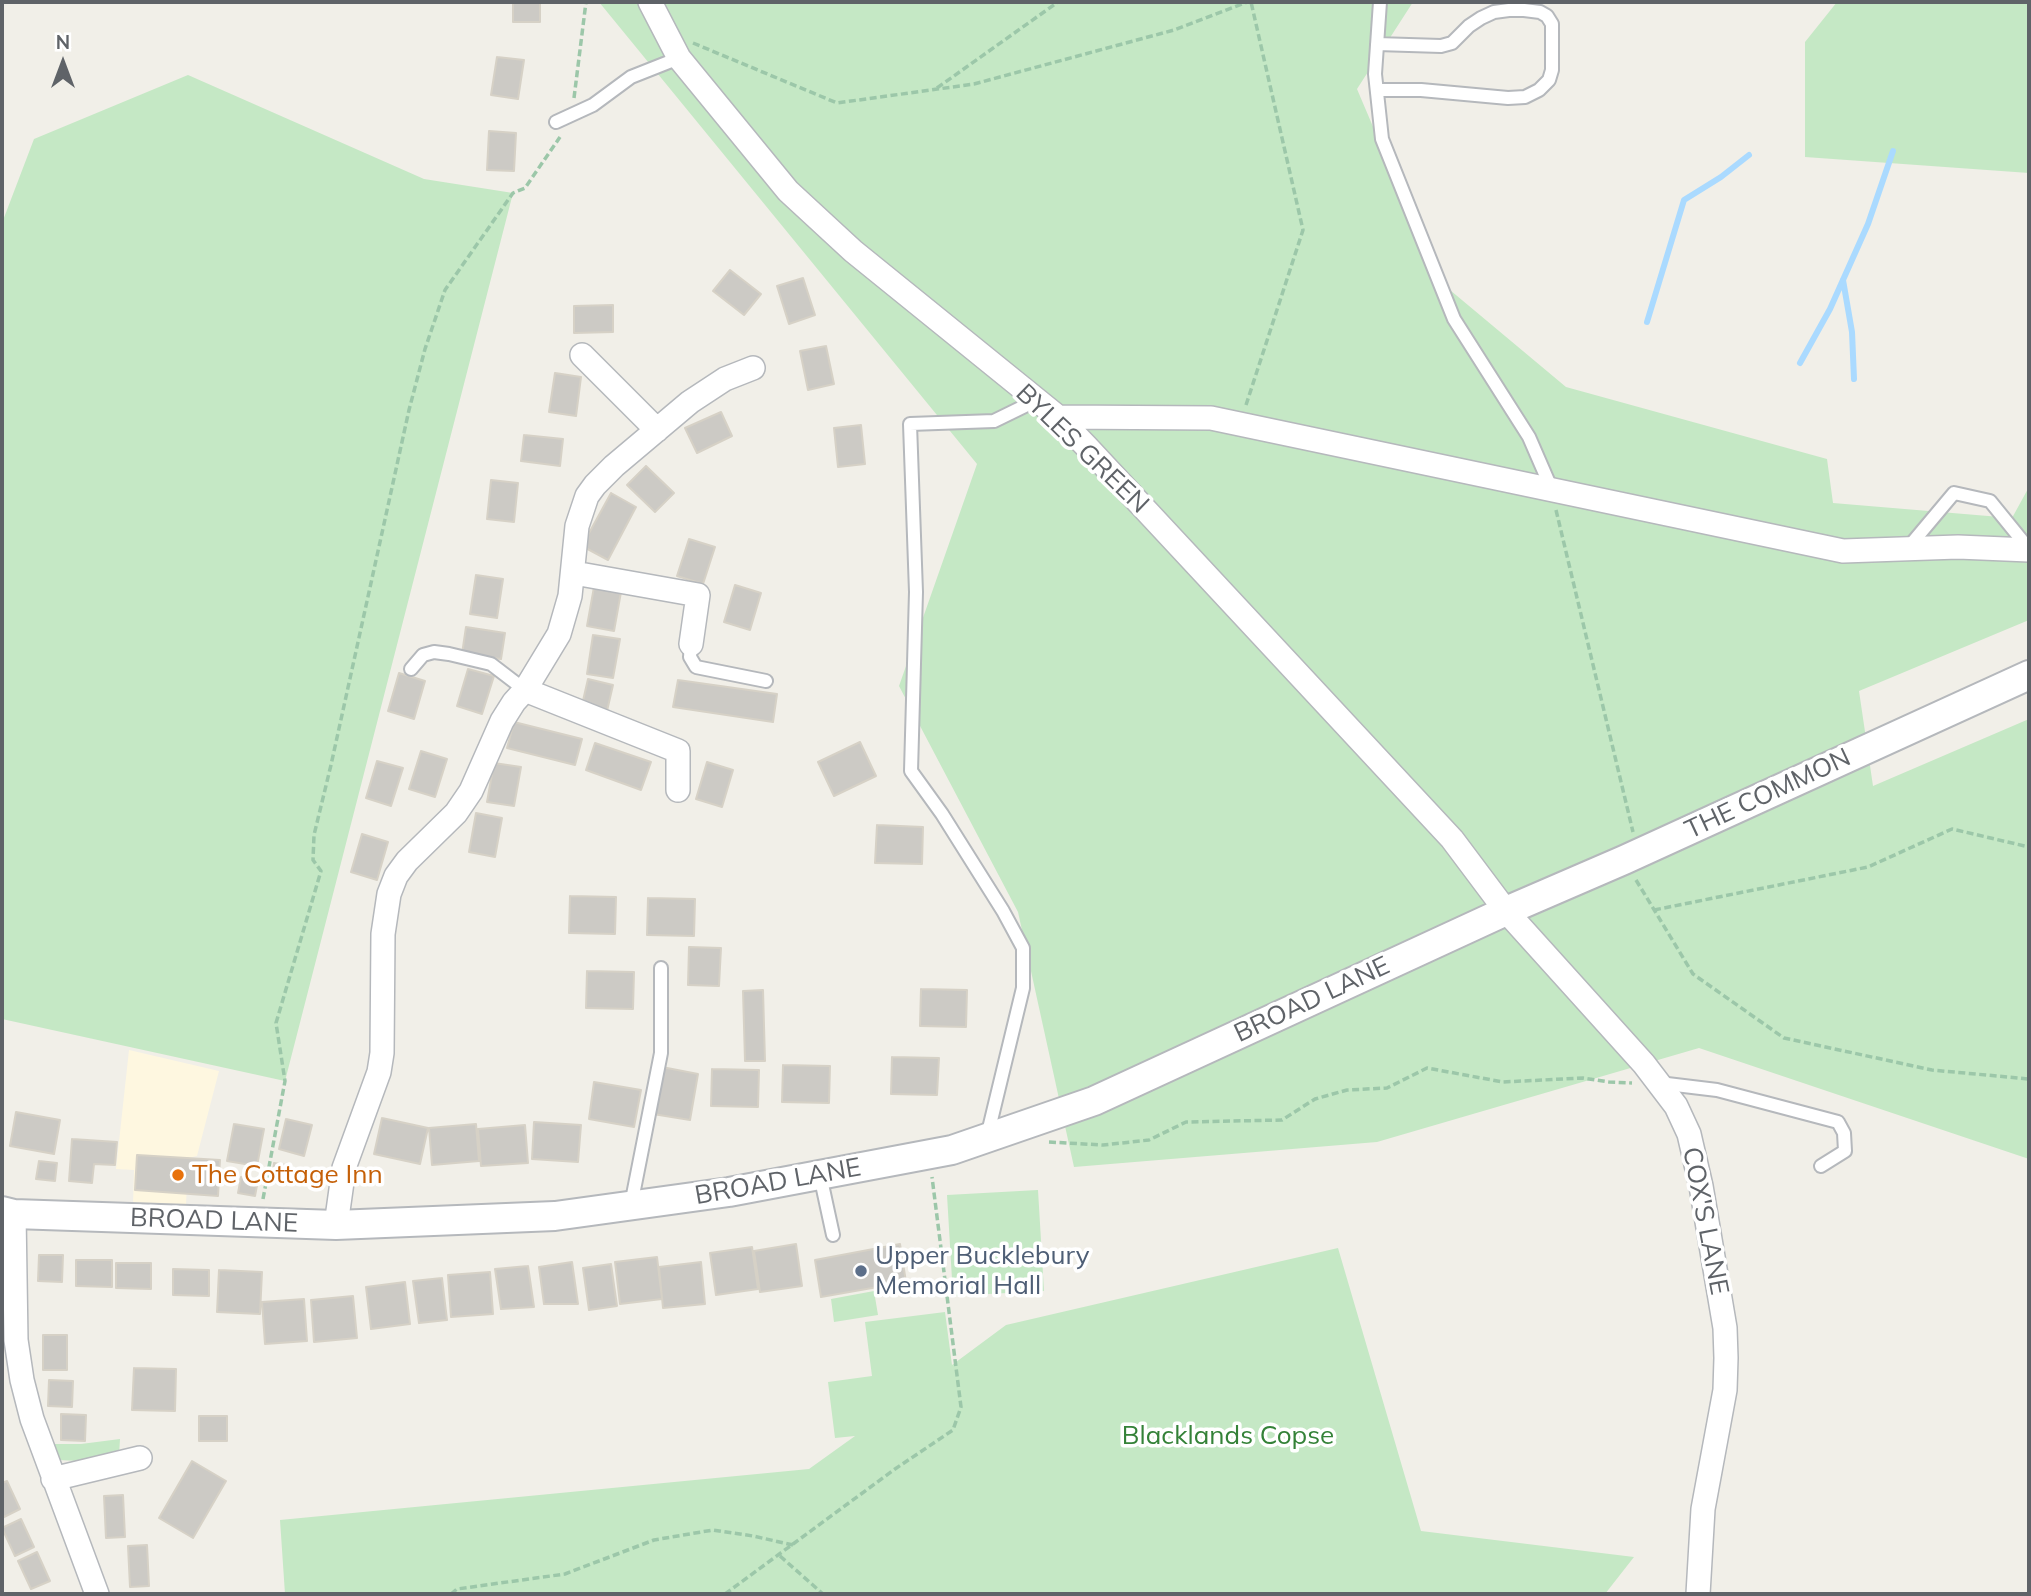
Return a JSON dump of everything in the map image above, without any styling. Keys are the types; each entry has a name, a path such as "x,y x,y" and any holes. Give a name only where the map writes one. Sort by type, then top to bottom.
{"street":[{"name":"BYLES GREEN","path":"650,2 679,58 788,191 853,251 1058,418 1451,839 1506,911"},
{"path":"582,355 657,430"},
{"path":"336,1225 344,1168 379,1072 382,1054 383,934 389,894 396,876 407,861 456,813 471,791 497,729 525,690 558,634 570,596 577,526 587,496 614,466 705,390 753,368"},
{"path":"1058,418 1211,418 1843,551 1958,547 2029,550"},
{"path":"574,573 698,595 691,644"},
{"name":"THE COMMON","path":"1506,911 1631,857 2029,675"},
{"path":"525,690 678,751 678,790"},
{"name":"BROAD LANE","path":"8,1212 336,1225 555,1216 729,1192 952,1150 1094,1101 1506,911"},
{"name":"COX'S LANE","path":"1506,911 1658,1083 1676,1106 1689,1134 1701,1186 1725,1328 1725,1390 1703,1509 1698,1594"},
{"path":"8,1212 16,1340 22,1380 32,1419 53,1479 97,1594"},
{"path":"53,1479 140,1458"}],"lane":[{"path":"1380,2 1375,74 1382,139 1454,319 1529,437 1552,491"},
{"path":"1377,44 1441,46 1452,43 1481,18 1494,12 1509,10 1540,12 1547,16 1552,24 1552,70 1549,80 1539,90 1525,97 1377,90"},
{"path":"555,122 593,105 631,77 679,58"},
{"path":"986,1139 1023,988 1023,948 942,814 911,771 916,592 910,424 994,421 1037,400"},
{"path":"1907,549 1954,493 1990,501 2029,550"},
{"path":"691,644 690,657 696,667 766,681"},
{"path":"411,669 424,655 434,652 449,654 491,664 525,690"},
{"path":"631,1205 661,1054 661,968"},
{"path":"1658,1083 1717,1090 1838,1122 1844,1133 1845,1151 1821,1166"},
{"path":"820,1175 832,1235"}],"path":[{"path":"258,1221 285,1082 276,1023 321,871 313,860 314,835 425,349 444,290 513,193 526,188 572,114 586,2"},
{"path":"935,89 1058,2"},
{"path":"665,31 837,103 974,84 1174,30 1249,2 1303,230 1240,424"},
{"path":"1552,491 1631,857 1654,910 1693,974 1784,1038 1931,1070 2029,1079"},
{"path":"1654,910 1868,867 1952,829 2029,847"},
{"path":"1046,1142 1102,1145 1126,1143 1149,1140 1186,1122 1282,1120 1315,1099 1347,1090 1387,1088 1427,1068 1503,1082 1583,1078 1609,1082 1658,1083"},
{"path":"725,1594 895,1469 953,1430 961,1407 929,1154"},
{"path":"451,1594 457,1589 565,1574 654,1540 713,1530 793,1545"},
{"path":"779,1556 823,1594"}],"shaded area":[{"path":"129,1050 219,1071 197,1156 188,1158 186,1205 133,1204 134,1170 116,1169"}],"green space":[{"path":"599,2 1413,2 1357,89 1438,280 1566,387 1827,459 1833,503 2012,518 2029,487 2029,620 1859,691 1873,786 2029,719 2029,1159 1699,1048 1377,1142 1074,1167 1018,912 899,686 977,464"},
{"path":"1837,2 2029,2 2029,173 1805,157 1805,42"},
{"path":"188,75 424,179 513,193 285,1081 2,1019 2,223 34,139"},
{"path":"1038,1190 1044,1291 953,1296 947,1195"},
{"name":"Blacklands Copse","path":"1338,1248 1421,1531 1634,1557 1605,1594 285,1594 280,1520 809,1469 855,1436 835,1438 828,1382 872,1376 865,1322 945,1312 952,1365 1006,1325"},
{"path":"874,1291 878,1315 834,1322 831,1299"},
{"path":"120,1439 119,1455 78,1461 59,1460 54,1444 81,1444"}],"building":[{"path":"513,2 540,2 540,22 513,22"},
{"path":"497,57 524,60 518,99 491,95"},
{"path":"489,131 516,133 514,171 487,170"},
{"path":"730,270 761,294 744,315 713,291"},
{"path":"803,278 815,315 789,324 777,286"},
{"path":"613,305 613,332 574,333 574,306"},
{"path":"826,346 834,384 808,390 800,351"},
{"path":"555,373 581,377 576,416 549,412"},
{"path":"721,412 732,436 697,453 685,428"},
{"path":"861,425 865,464 838,467 834,428"},
{"path":"524,435 563,439 560,466 521,461"},
{"path":"646,466 674,493 655,512 627,485"},
{"path":"491,480 518,483 514,522 487,519"},
{"path":"611,493 636,507 608,560 582,546"},
{"path":"689,539 715,547 703,584 677,576"},
{"path":"476,575 503,579 497,618 470,614"},
{"path":"735,585 761,593 750,630 724,622"},
{"path":"594,587 621,592 614,631 587,626"},
{"path":"466,627 505,633 501,659 462,654"},
{"path":"593,635 620,639 613,678 587,674"},
{"path":"468,669 494,676 482,714 457,706"},
{"path":"399,673 425,681 414,719 388,711"},
{"path":"588,679 613,685 607,711 582,705"},
{"path":"678,680 777,694 773,722 673,707"},
{"path":"514,722 582,739 575,765 507,748"},
{"path":"860,742 876,776 834,796 818,762"},
{"path":"595,743 651,762 641,790 586,770"},
{"path":"421,751 447,759 435,797 409,789"},
{"path":"377,761 403,768 391,806 366,798"},
{"path":"707,762 733,770 722,807 696,799"},
{"path":"494,763 521,767 514,806 487,802"},
{"path":"476,813 502,818 495,857 469,852"},
{"path":"877,825 923,827 922,864 875,863"},
{"path":"362,834 388,842 377,880 351,872"},
{"path":"570,896 616,897 615,934 569,933"},
{"path":"648,898 695,899 694,936 647,935"},
{"path":"689,947 721,948 719,986 688,985"},
{"path":"587,971 634,972 633,1009 586,1008"},
{"path":"921,989 967,990 966,1027 920,1026"},
{"path":"763,990 765,1061 745,1061 743,991"},
{"path":"892,1057 939,1058 937,1095 891,1094"},
{"path":"783,1065 830,1066 829,1103 782,1102"},
{"path":"662,1067 698,1074 690,1120 653,1114"},
{"path":"712,1069 759,1070 758,1107 711,1106"},
{"path":"594,1082 641,1090 634,1127 589,1119"},
{"path":"16,1112 60,1120 54,1154 10,1146"},
{"path":"382,1118 428,1128 420,1164 374,1154"},
{"path":"286,1119 312,1125 304,1156 279,1149"},
{"path":"534,1122 581,1125 578,1162 532,1159"},
{"path":"234,1124 264,1129 257,1166 227,1161"},
{"path":"476,1124 479,1161 432,1165 429,1128"},
{"path":"525,1125 528,1163 481,1166 478,1129"},
{"path":"72,1139 117,1142 115,1165 94,1164 92,1183 69,1181"},
{"name":"The Cottage Inn","path":"137,1155 220,1160 218,1196 135,1190"},
{"path":"39,1161 57,1163 55,1181 36,1179"},
{"path":"274,1163 291,1166 289,1182 272,1179"},
{"path":"241,1177 258,1180 255,1196 238,1193"},
{"path":"796,1244 802,1286 760,1292 754,1251"},
{"name":"Upper Bucklebury Memorial Hall","path":"900,1244 906,1282 821,1297 815,1260"},
{"path":"752,1247 758,1289 716,1295 710,1253"},
{"path":"39,1255 63,1255 62,1282 38,1281"},
{"path":"657,1257 662,1299 620,1304 615,1262"},
{"path":"76,1260 112,1260 112,1287 76,1286"},
{"path":"572,1262 578,1304 544,1304 539,1267"},
{"path":"701,1262 705,1304 663,1308 659,1267"},
{"path":"116,1263 151,1263 151,1289 116,1288"},
{"path":"611,1264 617,1306 589,1310 583,1268"},
{"path":"528,1266 534,1307 501,1309 495,1269"},
{"path":"173,1269 209,1270 209,1296 173,1295"},
{"path":"219,1270 262,1272 260,1314 217,1312"},
{"path":"490,1272 493,1314 451,1317 448,1275"},
{"path":"442,1278 447,1320 419,1323 413,1281"},
{"path":"405,1282 410,1324 371,1329 366,1287"},
{"path":"353,1296 357,1338 314,1342 311,1300"},
{"path":"304,1299 307,1341 265,1344 262,1302"},
{"path":"43,1335 67,1335 67,1370 43,1370"},
{"path":"134,1368 176,1369 175,1411 132,1410"},
{"path":"49,1380 73,1381 72,1407 48,1406"},
{"path":"61,1414 86,1415 85,1441 61,1440"},
{"path":"199,1416 227,1416 227,1441 199,1441"},
{"path":"192,1461 226,1481 193,1538 159,1518"},
{"path":"7,1481 20,1509 2,1518 2,1483"},
{"path":"123,1495 125,1537 106,1538 104,1496"},
{"path":"21,1519 34,1547 15,1556 2,1528"},
{"path":"147,1545 149,1586 130,1587 128,1546"},
{"path":"37,1552 50,1581 31,1589 18,1561"}],"waterway":[{"path":"1800,363 1830,309 1868,224 1893,151"},
{"path":"1647,322 1684,200 1721,177 1749,155"},
{"path":"1843,280 1852,332 1854,379"}],"place":[{"name":"The Cottage Inn","path":"178,1175"},
{"name":"Upper Bucklebury Memorial Hall","path":"861,1271"}]}
